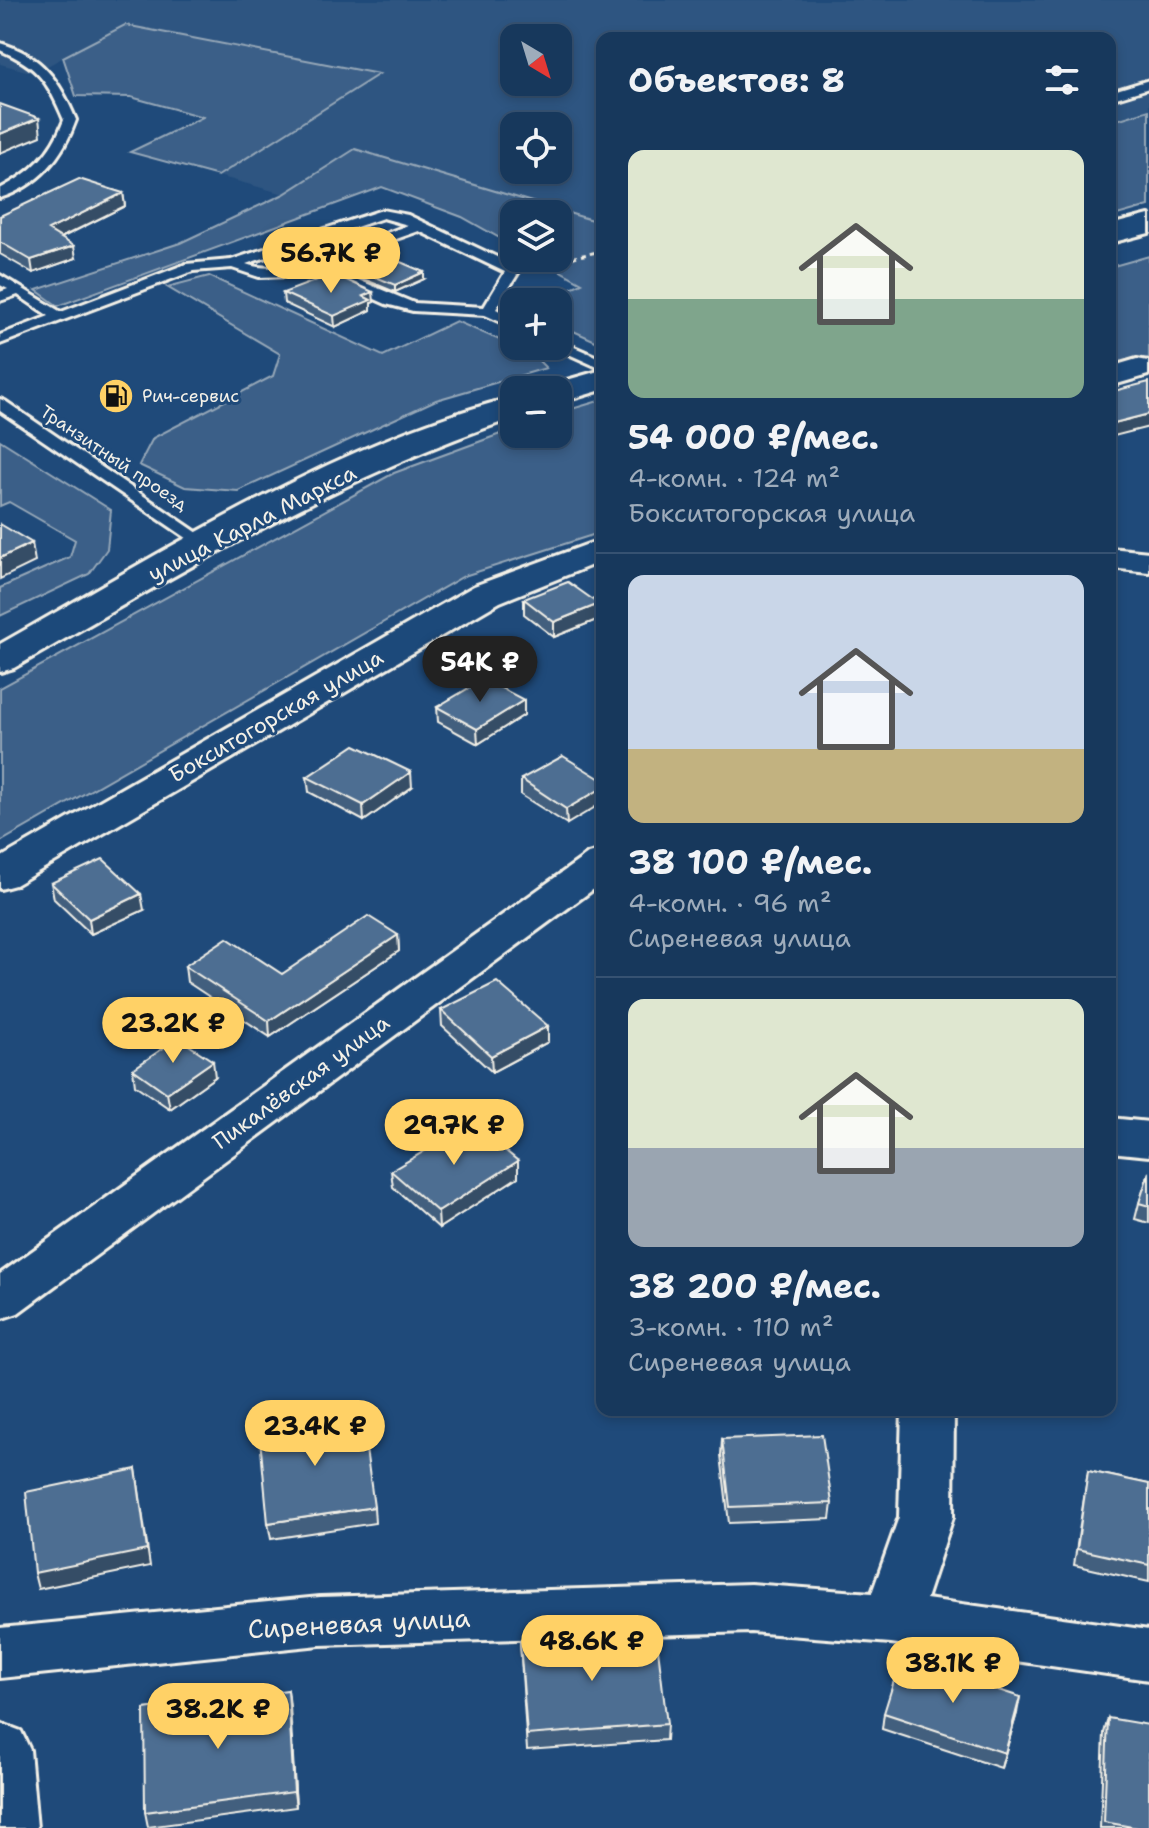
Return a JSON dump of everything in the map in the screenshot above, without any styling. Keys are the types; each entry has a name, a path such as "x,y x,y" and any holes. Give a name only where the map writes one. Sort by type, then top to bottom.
{"main road":[{"path":"1116,232 1149,224"},
{"path":"572,389 596,382"},
{"name":"улица Карла Маркса","path":"0,660 300,494 474,418 500,411"}],"street":[{"name":"Бокситогорская улица","path":"0,876 487,594 596,551"},
{"path":"1116,559 1149,562"},
{"name":"Пикалёвская улица","path":"0,1300 596,867"},
{"path":"1116,1136 1149,1139"},
{"path":"891,1619 926,1517 928,1416"},
{"name":"Сиреневая улица","path":"0,1653 320,1621 751,1608 891,1619 1149,1655"},
{"path":"0,1750 7,1828"}],"lane":[{"path":"0,46 20,54 52,76 70,120 62,146 33,177 0,194"},
{"path":"1116,94 1149,84"},
{"path":"0,340 191,267 233,264 367,217 394,215 500,264"},
{"path":"233,264 274,275 419,226"},
{"path":"310,265 391,301 413,307 488,311 500,317"},
{"path":"488,311 512,272"},
{"path":"0,279 59,317"},
{"path":"0,297 19,290"},
{"path":"572,351 596,362"},
{"name":"Транзитный проезд","path":"0,404 206,544"}],"path":[{"path":"572,257 596,252"}],"shaded area":[{"path":"0,0 1149,0 1149,110 1116,120 1116,32 596,32 596,221 572,214 572,200 525,200 355,149 284,194 218,176 378,75 125,25 34,73 0,64"},
{"path":"125,25 379,74 218,176 130,152 203,117 131,97 76,96 63,57"},
{"path":"1149,110 1149,206 1116,215 1116,120"},
{"path":"355,149 525,200 500,200 500,238 462,217 382,187 58,306 36,290 180,243 284,194"},
{"path":"572,214 596,221 596,341 572,330 571,288 582,283 562,272 572,272"},
{"path":"1149,256 1149,358 1116,368 1116,265"},
{"path":"209,276 383,356 456,321 500,340 500,360 538,360 546,368 518,376 500,376 500,381 436,400 238,491 185,487 139,465 153,438 273,376 280,354 167,287"},
{"path":"596,402 596,534 464,576 0,842 0,688 394,473 500,434 500,448 572,448 572,409"},
{"path":"0,440 111,510 107,549 89,574 0,616 0,588 70,557 75,540 9,502 0,506"}],"building":[{"path":"0,104 39,118 0,134"},
{"path":"79,179 123,193 48,230 74,246 31,260 0,242 0,216"},
{"path":"384,255 424,272 395,285 354,268"},
{"path":"333,274 373,292 363,296 371,300 334,316 283,293"},
{"path":"1149,382 1149,414 1116,422 1116,390"},
{"path":"0,524 32,543 0,558"},
{"path":"568,582 596,602 596,605 554,622 524,599"},
{"path":"484,679 524,700 477,729 437,707"},
{"path":"355,745 411,772 363,805 307,777"},
{"path":"563,756 596,776 596,792 566,809 521,779"},
{"path":"103,859 141,894 89,919 51,883"},
{"path":"368,916 398,935 269,1021 185,966 227,938 282,974"},
{"path":"497,982 548,1026 491,1056 441,1010"},
{"path":"178,1038 213,1061 167,1093 133,1069"},
{"path":"472,1123 518,1161 438,1212 391,1171"},
{"path":"1149,1172 1149,1206 1139,1203"},
{"path":"361,1413 374,1507 268,1523 259,1428"},
{"path":"822,1435 832,1503 730,1507 722,1439"},
{"path":"136,1469 147,1550 34,1573 26,1492"},
{"path":"1088,1471 1149,1484 1149,1565 1077,1549"},
{"path":"656,1632 667,1724 527,1735 520,1642"},
{"path":"901,1658 1020,1697 1005,1753 884,1713"},
{"path":"288,1690 294,1792 145,1812 144,1709"},
{"path":"1108,1718 1149,1725 1149,1828 1104,1822"}],"place":[{"name":"Рич-сервис","path":"116,396"}]}
